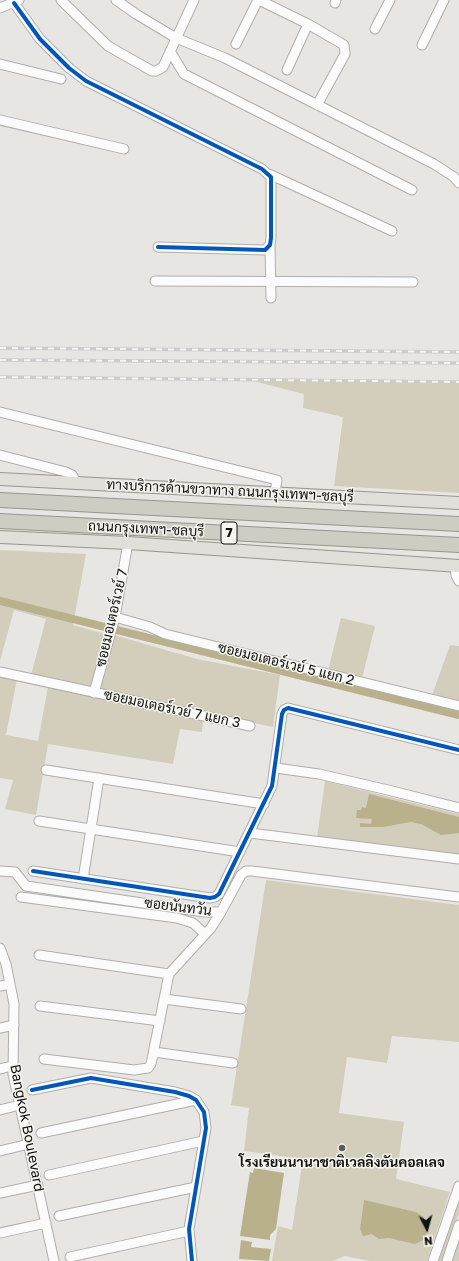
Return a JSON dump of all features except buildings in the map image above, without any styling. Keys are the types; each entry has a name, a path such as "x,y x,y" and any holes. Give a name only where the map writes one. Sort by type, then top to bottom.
{"highway":[{"name":"ถนนกรุงเทพฯ-ชลบุรี","path":"0,500 459,524"},
{"name":"ถนนกรุงเทพฯ-ชลบุรี","path":"0,520 459,545"}],"main road":[{"name":"ทางบริการด้านขวาทาง ถนนกรุงเทพฯ-ชลบุรี","path":"0,479 459,503"},
{"path":"0,537 128,543 457,566"}],"street":[{"path":"62,0 108,46 152,71 160,69 194,0"},
{"path":"116,0 176,38 224,58 434,164 454,177 459,183"},
{"path":"236,44 258,0 308,24 342,43 346,50 343,58 317,105"},
{"path":"376,29 390,0"},
{"path":"422,45 444,0"},
{"path":"0,8 16,1 40,39 69,68 86,81 269,174 392,231"},
{"path":"287,70 308,24"},
{"path":"170,51 184,74 412,190"},
{"path":"0,64 61,78"},
{"path":"0,120 124,149"},
{"path":"269,174 272,180 270,245 271,298"},
{"path":"158,247 262,251 270,245"},
{"path":"155,280 413,282"},
{"path":"0,412 277,480 275,493"},
{"path":"0,455 66,472 72,475 77,483"},
{"name":"ซอยมอเตอร์เวย์ 7","path":"94,693 114,619 128,543"},
{"path":"457,566 456,575 459,581"},
{"name":"ซอยมอเตอร์เวย์ 5 แยก 2","path":"114,619 150,627 165,634 459,706"},
{"name":"ซอยมอเตอร์เวย์ 7 แยก 3","path":"0,672 250,726"},
{"path":"33,871 210,898 215,897 219,894 272,786 276,768 282,714 284,710 288,708 459,750"},
{"path":"276,768 327,776 459,808"},
{"path":"46,770 264,804"},
{"path":"83,879 99,778"},
{"path":"39,821 240,852"},
{"path":"250,833 459,859"},
{"name":"ซอยนันทวัน","path":"0,871 15,872 26,886 204,912 221,912 241,875 246,871 459,897"},
{"path":"21,897 177,918 193,923 205,934"},
{"path":"44,1059 141,1070 151,1064 169,974 205,934 221,912"},
{"name":"Bangkok Boulevard","path":"0,948 14,1004 12,1066 54,1261"},
{"path":"39,954 169,974"},
{"path":"0,986 10,984"},
{"path":"164,999 242,1009"},
{"path":"40,1006 160,1022"},
{"path":"0,1028 14,1025"},
{"path":"154,1052 233,1063"},
{"path":"0,1069 12,1066"},
{"path":"32,1090 91,1078 175,1092 189,1096 196,1100 204,1112 205,1119 189,1231 192,1261"},
{"path":"41,1133 196,1100"},
{"path":"0,1110 20,1105"},
{"path":"49,1175 203,1141"},
{"path":"0,1151 29,1144"},
{"path":"0,1193 38,1185"},
{"path":"433,1261 459,1186"},
{"path":"59,1216 196,1187"},
{"path":"0,1233 46,1223"},
{"path":"447,1261 459,1225"},
{"path":"70,1257 189,1231"}],"shaded area":[{"path":"251,378 459,382 459,493 334,486 343,417 303,408 304,394 253,381"},
{"path":"0,550 86,554 73,625 105,634 92,684 87,687 31,675 46,619 14,610 0,661"},
{"path":"341,618 375,626 362,679 328,671"},
{"path":"114,635 197,659 280,675 273,727 98,690"},
{"path":"450,645 459,646 459,702 432,695"},
{"path":"0,675 17,679 6,735 38,741 48,687 203,720 202,732 180,729 173,764 48,744 36,815 5,809 13,780 0,778"},
{"path":"325,781 459,814 459,857 317,838"},
{"path":"369,794 459,817 459,833 441,835 421,824 411,822 383,827 360,827 360,823 371,824 372,819 356,818 357,810 361,810 362,807 366,808"},
{"path":"266,880 459,905 459,1042 392,1036 387,1063 347,1057 339,1113 404,1122 396,1179 450,1192 427,1261 370,1261 345,1256 333,1261 272,1261 278,1226 292,1230 303,1159 244,1151 249,1108 231,1105"},
{"path":"254,1168 284,1173 276,1229 270,1235 270,1240 240,1236 250,1172 253,1173"},
{"path":"459,1195 459,1213 443,1261 436,1261"},
{"path":"364,1200 416,1212 424,1217 427,1232 423,1240 415,1244 389,1238 379,1239 372,1234 363,1236 360,1229"},
{"path":"459,1237 459,1261 451,1261"},
{"path":"241,1240 252,1242 251,1247 271,1249 269,1261 239,1259"}],"waterway":[{"path":"0,601 459,715"}],"railway":[{"path":"0,348 459,352"},
{"path":"0,360 459,363"},
{"path":"0,377 459,382"}],"cycle path":[{"path":"14,3 40,39 69,68 86,81 262,169 271,177 271,238 270,245 265,250 158,247"},
{"path":"33,871 210,898 215,897 219,894 272,786 282,714 284,710 288,708 459,750"},
{"path":"32,1090 91,1078 175,1092 189,1096 196,1100 204,1112 206,1128 189,1229 192,1261"}],"place":[{"name":"โรงเรียนนานาชาติเวลลิงตันคอลเลจ","path":"342,1148"}]}
